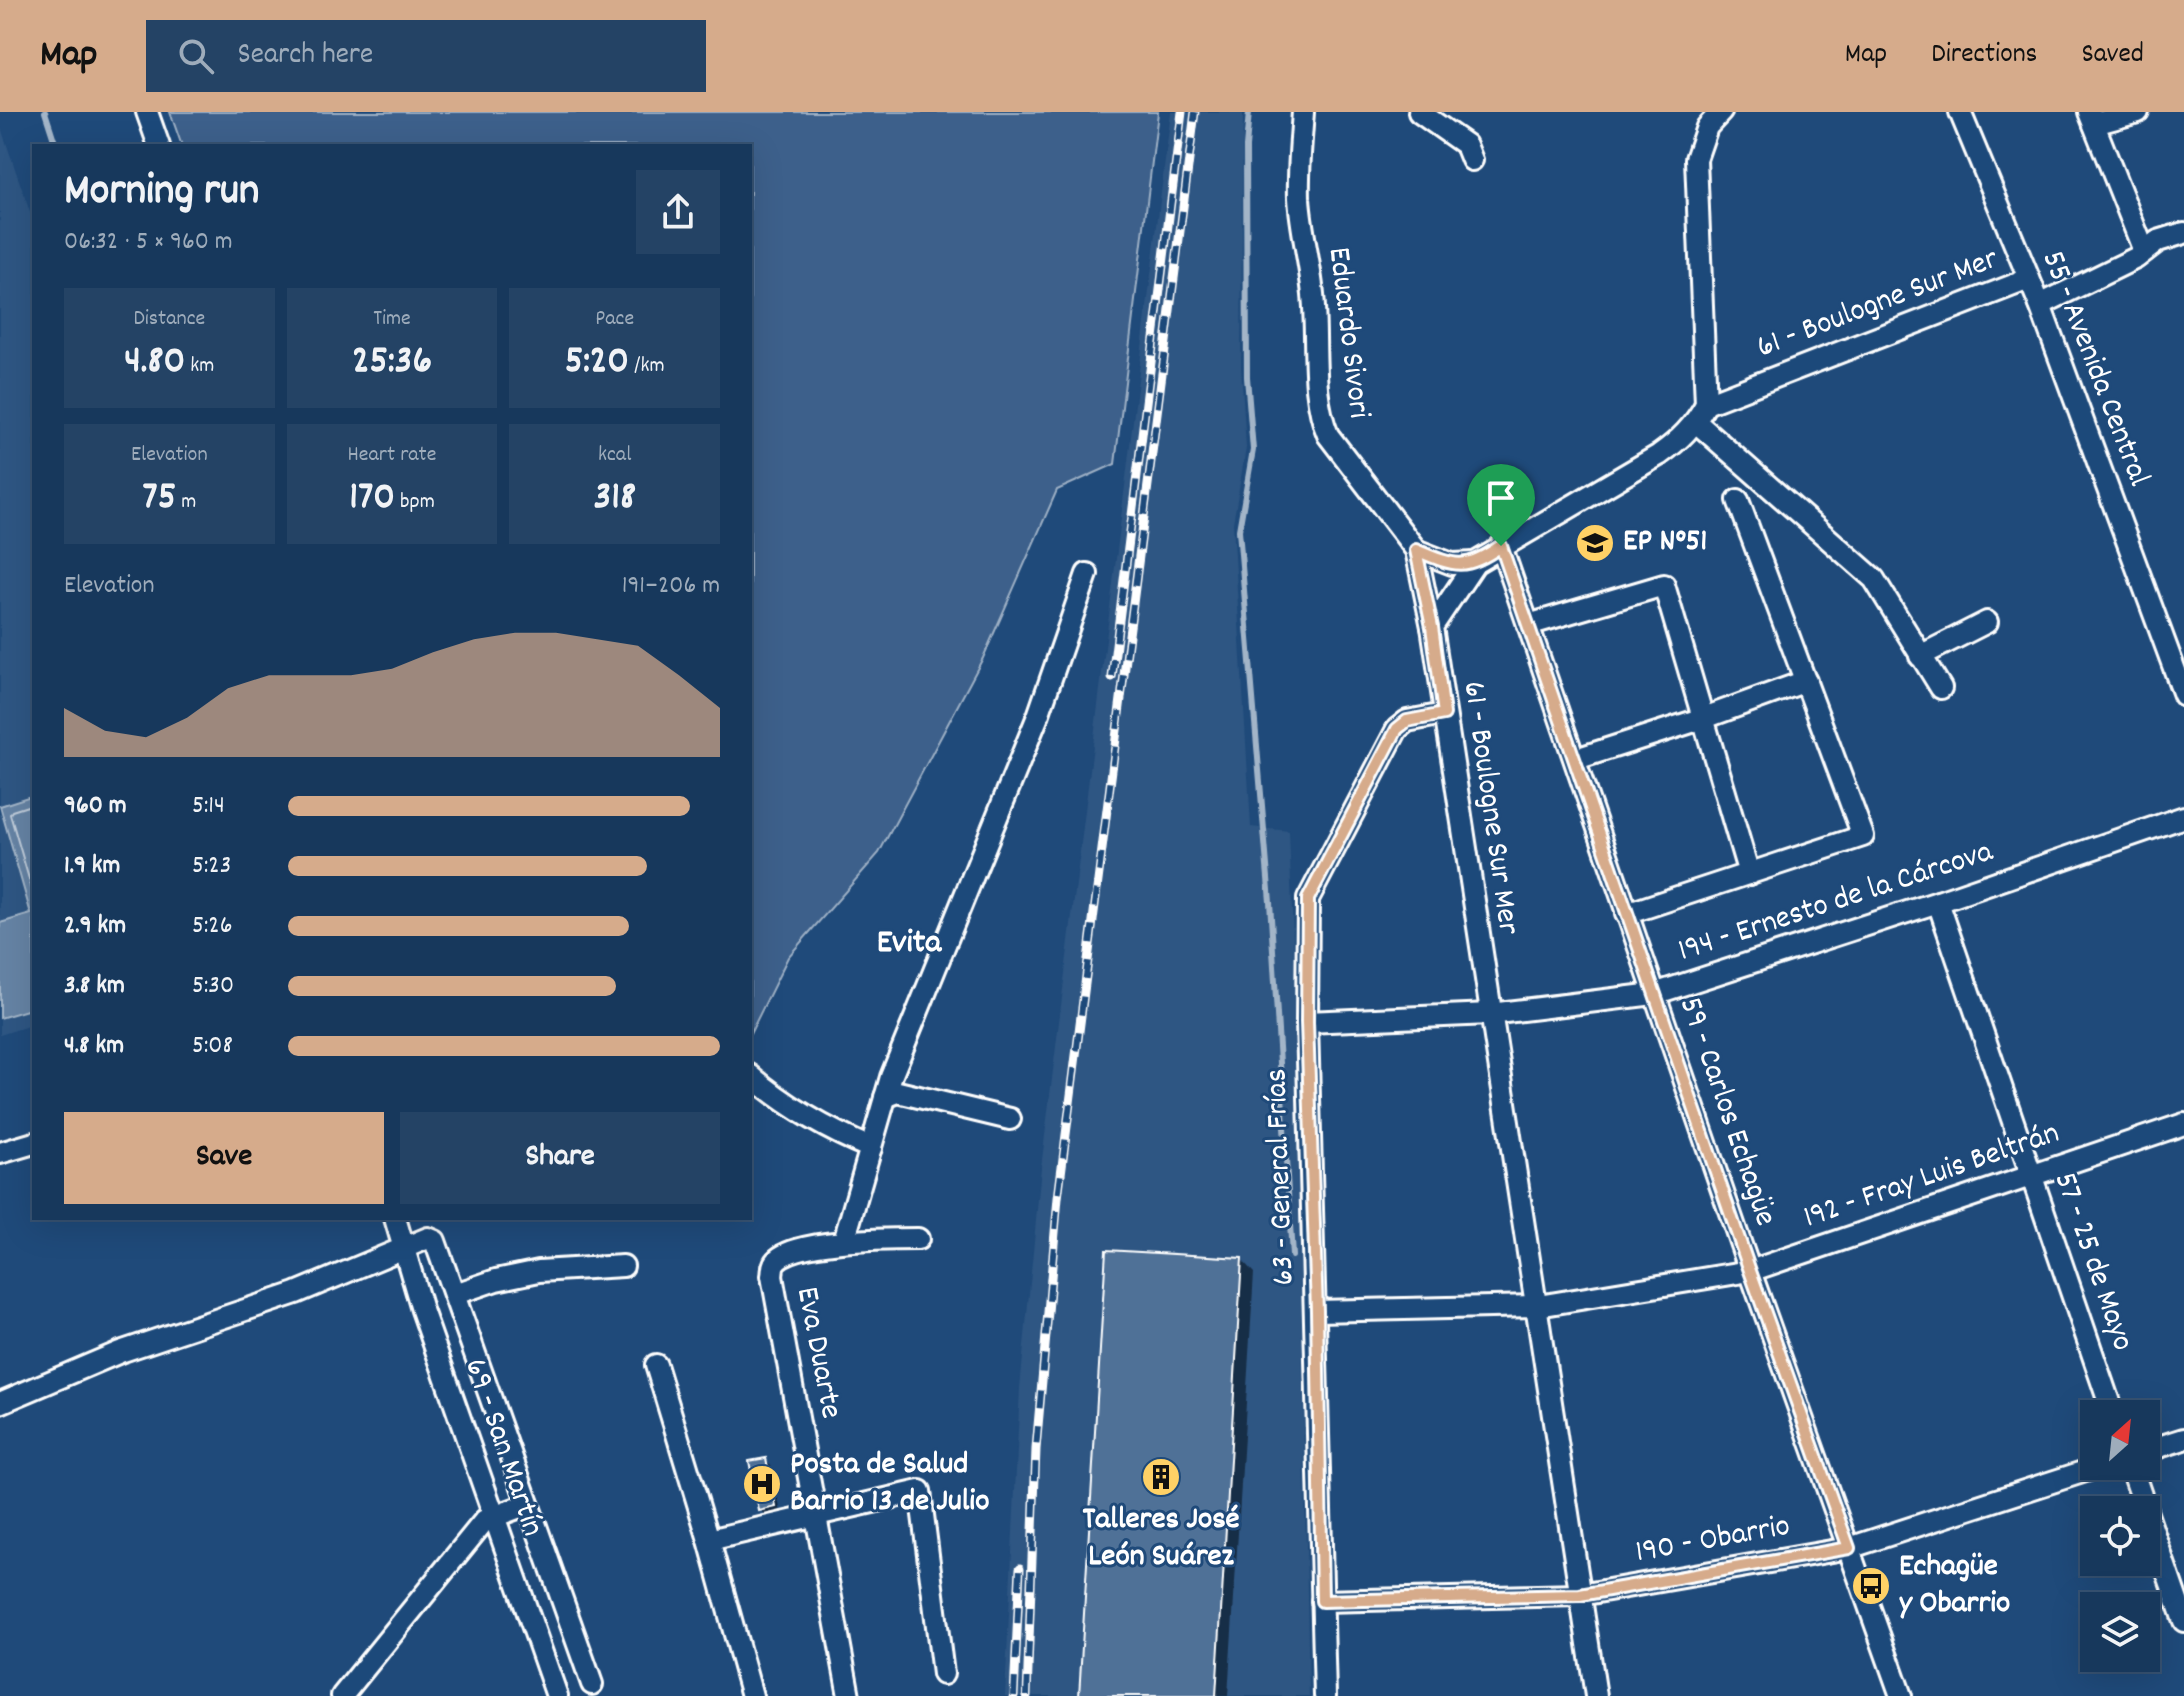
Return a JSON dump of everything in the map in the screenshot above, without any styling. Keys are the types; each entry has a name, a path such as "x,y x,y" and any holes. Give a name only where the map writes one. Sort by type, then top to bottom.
{"street":[{"path":"147,112 158,144"},
{"name":"Eduardo Sivori","path":"1303,112 1299,200 1313,296 1318,393 1323,422 1328,435 1416,550 1432,627"},
{"path":"1419,112 1466,145 1472,160"},
{"path":"1721,112 1707,127 1696,159 1701,413 1874,579 1941,688"},
{"name":"55 - Avenida Central","path":"1960,112 2040,305 2184,695"},
{"path":"2138,112 2091,118 2144,251"},
{"name":"61 - Boulogne Sur Mer","path":"2040,305 2136,258 2158,241 2184,233"},
{"name":"61 - Boulogne Sur Mer","path":"1596,1696 1432,627 1475,563 1659,455 1682,438 1701,413 2029,279"},
{"path":"1626,914 1863,836 1738,500"},
{"name":"59 - Carlos Echagüe","path":"1501,546 1750,1271 1901,1696"},
{"path":"1416,550 1452,564 1475,563"},
{"path":"844,1241 891,1077 1038,716 1087,574"},
{"path":"1528,625 1664,585 1749,874"},
{"path":"1920,656 1987,622"},
{"path":"1576,759 1806,681"},
{"name":"63 - General Frías","path":"1325,1696 1307,1022 1308,899 1397,729 1407,721 1444,714"},
{"name":"194 - Ernesto de la Cárcova","path":"1307,1022 1490,1014 1654,994 1938,902 2184,817"},
{"name":"57 - 25 de Mayo","path":"1938,902 2108,1400"},
{"path":"752,1077 793,1110 830,1131 871,1148"},
{"path":"885,1097 898,1092 1010,1119"},
{"name":"192 - Fray Luis Beltrán","path":"1317,1311 1538,1306 1750,1271 2184,1124"},
{"path":"0,1153 32,1144"},
{"name":"69 - San Martín","path":"396,1220 422,1310 557,1696"},
{"name":"69 - San Martín","path":"404,1246 428,1238 435,1241 455,1294 594,1690 570,1696"},
{"name":"Eva Duarte","path":"849,1696 772,1276 774,1264 780,1257 820,1244 918,1239"},
{"path":"0,1403 120,1352 296,1293 404,1246"},
{"path":"455,1294 496,1280 539,1271 623,1266"},
{"path":"656,1365 752,1696"},
{"path":"2160,1447 2184,1439"},
{"name":"190 - Obarrio","path":"1322,1601 1580,1595 1849,1548 2080,1473"},
{"path":"709,1540 920,1491 943,1674"},
{"path":"342,1696 485,1520 528,1504"},
{"path":"2160,1551 2184,1621"}],"shaded area":[{"path":"170,112 1158,112 1115,464 1057,490 983,658 879,853 788,957 752,1030 752,144 181,144"},
{"path":"1171,112 1243,112 1241,368 1246,448 1233,523 1251,827 1289,831 1309,1696 1005,1696 1020,1388 1041,1168"},
{"path":"0,125 32,218 32,1025 0,1035"}],"water":[{"path":"32,796 32,1009 0,1018 0,923 31,914 0,806"}],"building":[{"name":"Talleres José León Suárez","path":"1106,1250 1242,1258 1216,1696 1079,1696"},
{"name":"Posta de Salud Barrio 13 de Julio","path":"766,1458 776,1507 759,1511 749,1461"}],"waterway":[{"path":"45,112 55,144"},
{"path":"1249,112 1246,147 1247,377 1253,450 1239,530 1270,902 1292,1256"}],"railway":[{"path":"1112,677 1182,112"},
{"path":"1027,1696 1036,1449 1058,1198 1195,112"},
{"path":"1014,1696 1020,1568"}],"place":[{"name":"EP N°51","path":"1595,543"},
{"name":"Talleres José León Suárez","path":"1161,1477"},
{"name":"Posta de Salud Barrio 13 de Julio","path":"762,1484"},
{"name":"Echagüe y Obarrio","path":"1871,1586"}],"district":[{"name":"Evita","path":"909,944"}],"route":[{"path":"1501,546 1576,759 1626,914 1849,1548 1580,1595 1322,1601 1317,1311 1307,1022 1308,899 1397,729 1407,721 1444,714 1432,627 1416,550 1452,564 1475,563 1501,546"}]}
